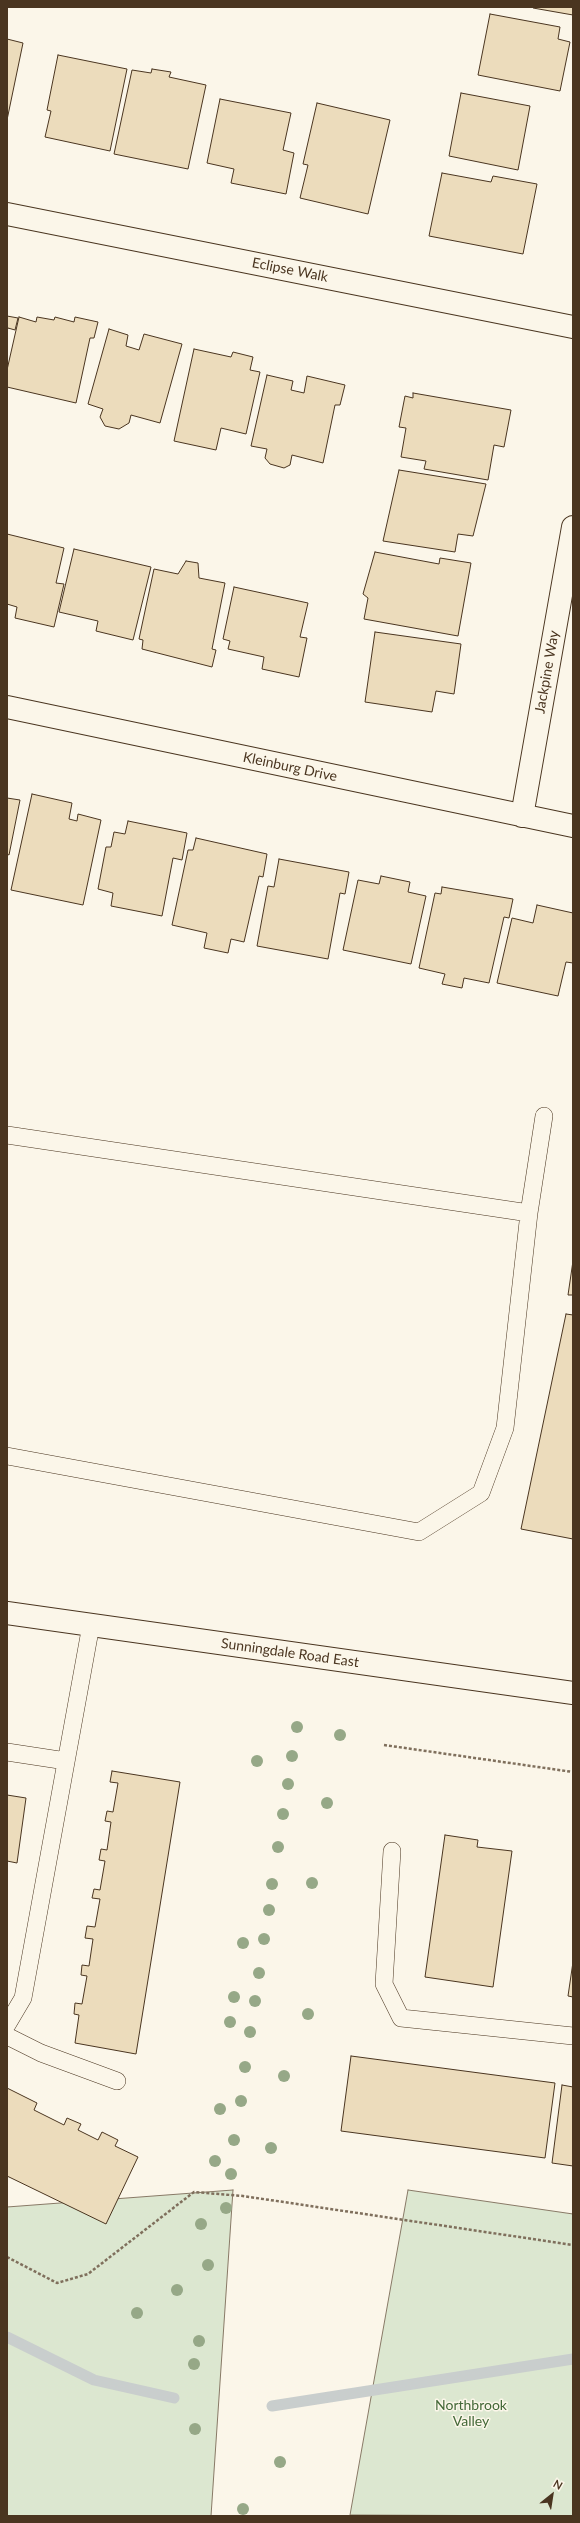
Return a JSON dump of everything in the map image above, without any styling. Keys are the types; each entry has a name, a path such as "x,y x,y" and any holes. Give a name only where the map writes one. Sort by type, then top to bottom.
{"street":[{"name":"Eclipse Walk","path":"7,214 573,326"},
{"name":"Jackpine Way","path":"522,816 573,528"},
{"name":"Kleinburg Drive","path":"7,708 573,826"},
{"name":"Sunningdale Road East","path":"7,1613 573,1693"}],"lane":[{"path":"7,1456 419,1532 481,1492 505,1428 529,1213 544,1116"},
{"path":"7,1135 529,1213"},
{"path":"7,2025 22,1998 91,1625"},
{"path":"7,1752 66,1761"},
{"path":"392,1851 384,1984 401,2018 573,2036"},
{"path":"7,2036 41,2052 117,2081"}],"path":[{"path":"384,1745 573,1772"},
{"path":"7,2257 57,2283 88,2274 194,2192 243,2196 573,2246"}],"green space":[{"path":"233,2190 211,2516 7,2516 7,2207"},
{"name":"Northbrook Valley","path":"408,2190 573,2214 573,2516 350,2515"}],"building":[{"path":"573,7 573,15 533,8"},
{"path":"490,14 560,27 558,39 570,42 560,91 478,75"},
{"path":"7,39 23,43 7,120"},
{"path":"58,55 127,69 110,151 45,137 51,111 47,110"},
{"path":"152,69 171,72 169,77 206,85 188,169 114,154 132,70 151,73"},
{"path":"461,93 530,106 518,170 449,156"},
{"path":"220,99 291,113 283,150 294,153 286,194 231,183 234,169 207,163"},
{"path":"317,103 390,120 368,214 300,198 308,165 303,164"},
{"path":"442,173 491,182 493,176 537,184 523,254 429,236"},
{"path":"7,316 18,318 15,330 8,328 7,331"},
{"path":"19,317 36,322 37,317 54,320 55,317 74,322 75,317 98,322 94,338 90,338 76,403 7,387 7,370"},
{"path":"109,329 128,335 126,346 139,350 144,334 182,344 160,423 131,415 129,423 119,429 105,426 100,417 103,409 88,404"},
{"path":"194,349 231,357 233,352 253,357 250,370 260,372 246,434 221,428 216,450 174,441"},
{"path":"267,375 293,381 291,390 304,393 307,376 345,385 340,405 335,405 323,463 292,455 290,465 284,468 270,464 265,458 267,449 251,446"},
{"path":"413,393 511,410 504,447 494,445 488,480 424,469 426,461 401,457 406,428 399,427 405,396 413,398"},
{"path":"399,470 486,484 473,536 458,534 455,552 383,541"},
{"path":"7,534 64,548 56,583 64,584 54,627 15,618 17,607 7,604"},
{"path":"74,549 151,567 133,640 96,631 98,621 59,612"},
{"path":"375,552 439,564 440,558 471,563 458,636 364,619 368,598 363,594"},
{"path":"186,561 198,563 199,578 225,583 212,649 216,650 212,667 142,649 143,640 139,639 154,569 178,574"},
{"path":"234,587 308,603 300,637 307,638 299,677 262,669 264,657 228,649 230,641 223,639"},
{"path":"375,632 461,644 454,694 436,691 432,712 365,702"},
{"path":"32,794 72,803 69,819 77,821 78,814 101,820 83,905 11,890"},
{"path":"7,798 20,800 9,855 7,854"},
{"path":"128,821 187,833 182,860 173,858 162,916 111,906 113,893 98,889 106,847 111,847 114,832 125,834"},
{"path":"196,838 267,854 263,877 259,876 244,942 231,939 228,953 204,948 207,933 172,925 188,850 193,850"},
{"path":"279,859 349,872 345,894 340,893 328,959 257,946 268,886 274,887"},
{"path":"381,876 410,882 408,892 426,896 411,964 343,950 358,880 379,884"},
{"path":"442,887 513,899 509,918 504,917 489,983 464,978 462,988 442,984 445,974 419,968 435,893 441,894"},
{"path":"537,905 573,913 573,963 566,962 558,996 497,983 512,918 533,923"},
{"path":"573,1261 573,1295 568,1295"},
{"path":"566,1314 573,1315 573,1539 521,1529"},
{"path":"112,1771 180,1782 136,2054 75,2043 79,2015 74,2014 75,2003 82,2004 87,1976 81,1975 82,1965 89,1966 93,1939 85,1938 87,1926 95,1927 100,1899 92,1898 94,1889 100,1890 105,1861 99,1860 101,1849 107,1850 111,1822 105,1821 107,1811 113,1812 118,1783 110,1782"},
{"path":"7,1795 26,1798 17,1863 7,1861"},
{"path":"445,1835 478,1840 477,1847 512,1851 493,1987 425,1977"},
{"path":"573,1962 573,1997 568,1996"},
{"path":"351,2056 555,2083 545,2158 341,2131"},
{"path":"562,2085 573,2087 573,2166 552,2163"},
{"path":"7,2088 37,2103 34,2110 64,2125 67,2118 81,2124 78,2130 98,2140 102,2132 118,2140 115,2146 138,2157 106,2224 7,2176"}],"waterway":[{"path":"7,2337 94,2380 174,2398"},
{"path":"272,2406 573,2359"}]}
